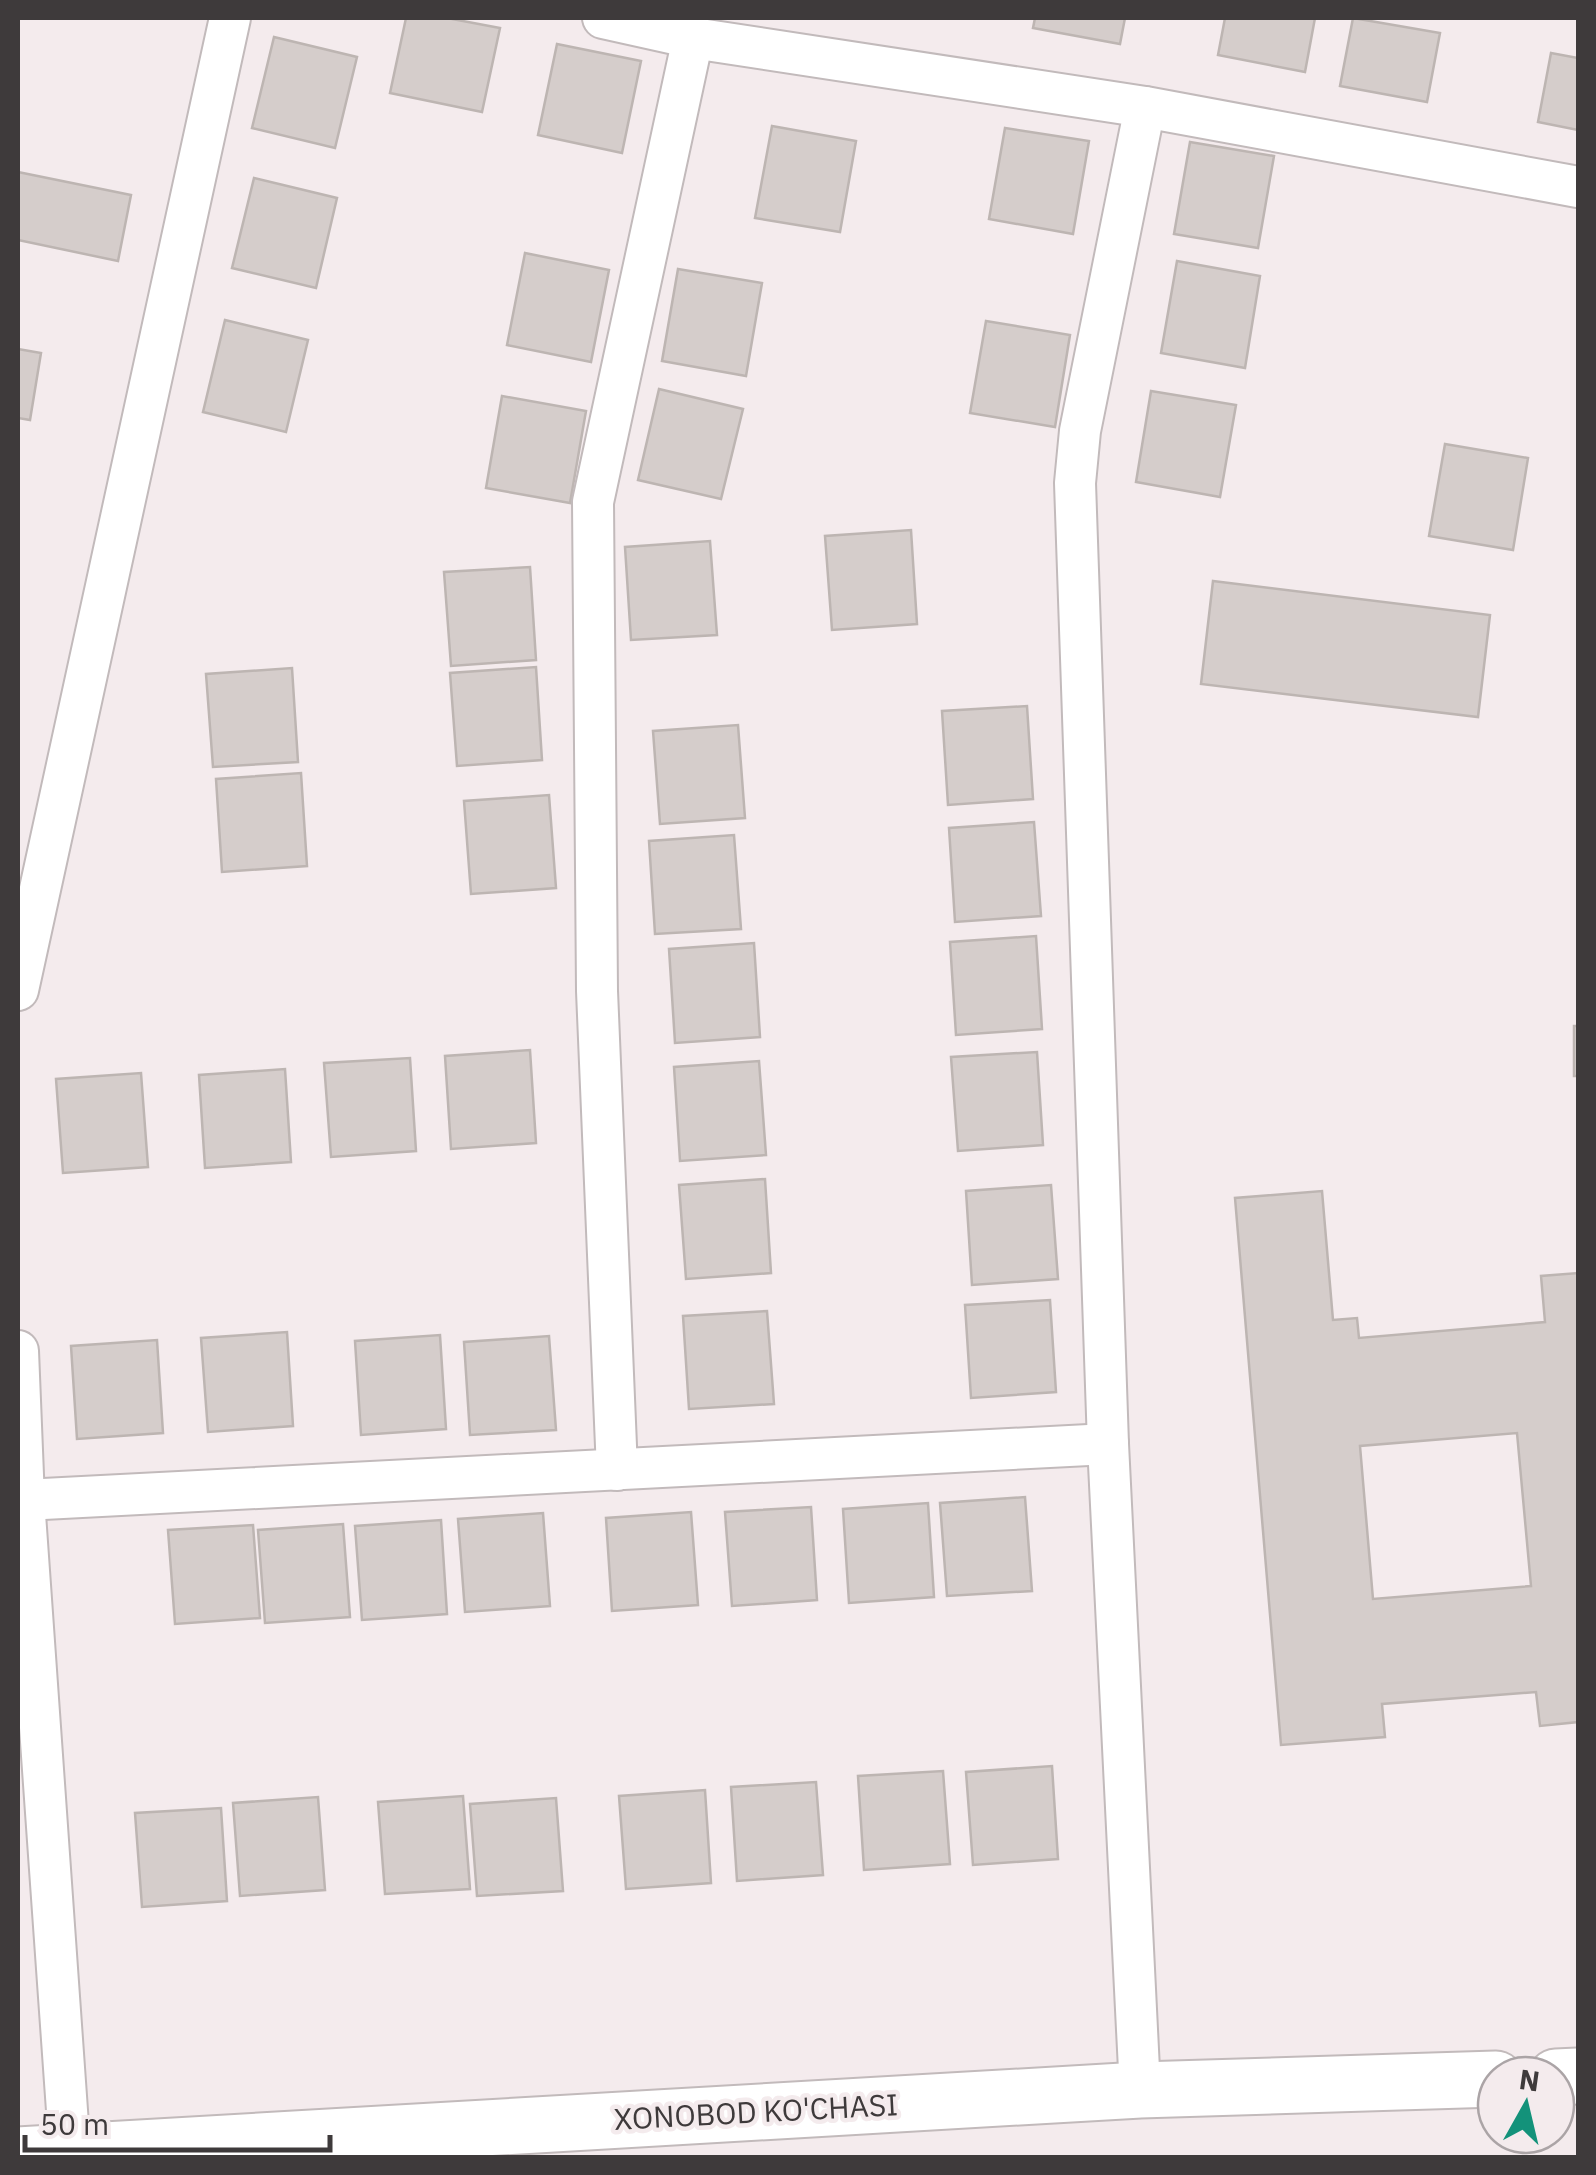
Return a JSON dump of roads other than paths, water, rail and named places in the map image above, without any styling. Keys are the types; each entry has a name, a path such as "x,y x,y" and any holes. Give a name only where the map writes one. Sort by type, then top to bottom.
{"main road":[{"name":"XONOBOD KO'CHASI","path":"44,2154 1140,2090 1476,2079"}],"street":[{"path":"18,990 230,18"},
{"path":"602,18 693,38 1145,107 1578,187"},
{"path":"617,1470 598,991 593,502 693,38"},
{"path":"1140,2090 1108,1444 1075,483 1080,432 1145,107"},
{"path":"18,1350 44,2154"},
{"path":"24,1500 1108,1444"}]}
